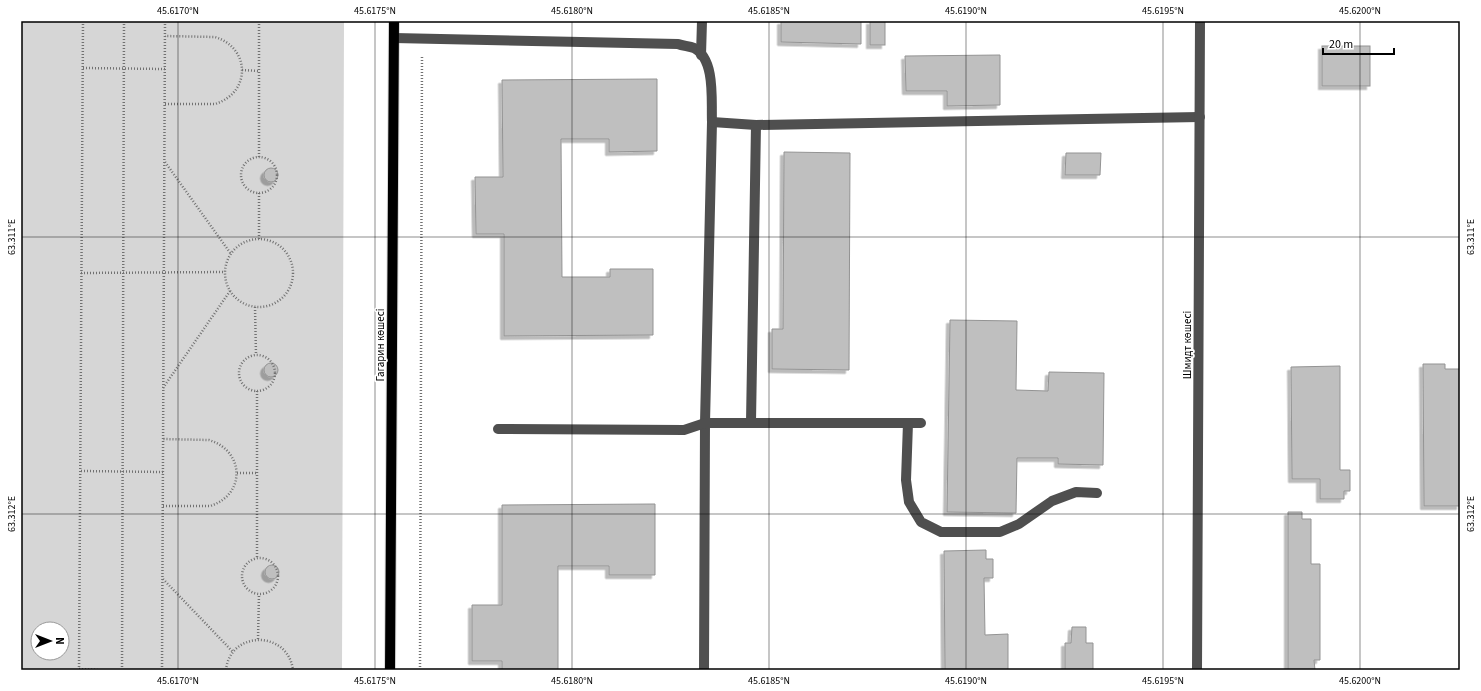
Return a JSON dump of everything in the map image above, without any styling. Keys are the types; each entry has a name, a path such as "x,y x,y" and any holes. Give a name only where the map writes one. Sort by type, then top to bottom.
{"main road":[{"name":"Гагарин көшесі","path":"390,670 394,21"}],"street":[{"path":"701,55 702,21"},
{"name":"Шмидт көшесі","path":"1197,670 1200,21"},
{"path":"394,38 678,44 694,48 701,55 709,69 711,82 712,122 705,423 704,670"},
{"path":"712,122 756,125 1200,117"},
{"path":"751,422 756,125"},
{"path":"498,429 684,430 705,423 921,423"},
{"path":"908,423 906,480 909,502 921,522 941,532 1000,532 1019,524 1052,501 1076,492 1097,493"}],"path":[{"path":"83,21 79,670 99,670"},
{"path":"122,670 124,21"},
{"path":"162,670 165,21"},
{"path":"259,21 259,157"},
{"path":"165,36 214,37 221,39 236,52 239,57 242,70 236,90 227,99 221,102 215,104 165,104"},
{"path":"420,670 422,38"},
{"path":"82,68 165,69"},
{"path":"242,70 259,71"},
{"path":"259,157 266,158 272,162 276,168 277,175 276,182 272,187 259,193 246,187 242,182 241,175 242,168 246,162 252,158 259,157"},
{"path":"164,162 231,254"},
{"path":"259,193 259,239"},
{"path":"259,239 272,242 284,250 290,261 293,274 290,287 282,298 271,305 264,307 256,307 239,301 230,291 225,279 225,272 231,254 240,244 253,240 259,239"},
{"path":"81,273 225,272"},
{"path":"163,388 230,291"},
{"path":"256,307 256,355"},
{"path":"256,355 269,359 275,372 274,379 268,387 257,390 245,386 240,380 239,373 240,366 244,360 250,356 256,355"},
{"path":"257,390 258,558"},
{"path":"162,506 210,506 216,504 222,501 231,492 237,473 231,454 227,449 216,442 209,440 163,439"},
{"path":"81,471 163,472"},
{"path":"237,473 257,474"},
{"path":"258,558 271,562 277,570 278,577 272,590 259,594 246,588 242,575 246,565 258,558"},
{"path":"162,578 233,652"},
{"path":"258,639 259,594"},
{"path":"226,670 228,661 233,652 246,642 258,639 272,642 283,648 290,660 293,670"}],"shaded area":[{"path":"21,21 344,21 342,670 21,670"}],"building":[{"path":"781,21 861,21 861,44 781,42"},
{"path":"870,21 885,21 885,45 870,45"},
{"path":"1322,46 1370,46 1370,86 1322,86"},
{"path":"1000,55 1000,105 947,106 947,91 906,91 905,56"},
{"path":"657,79 657,151 609,152 609,139 561,139 562,277 610,277 610,269 653,269 653,335 504,336 504,234 476,234 475,177 503,177 502,80"},
{"path":"784,152 850,153 849,370 772,369 772,329 783,329"},
{"path":"1066,153 1101,153 1100,175 1065,175"},
{"path":"271,168 276,170 278,175 276,180 271,182 266,180 264,175 266,170"},
{"path":"950,320 1017,321 1016,390 1048,391 1049,372 1104,373 1103,465 1058,464 1058,458 1017,458 1016,513 947,512"},
{"path":"271,363 276,365 278,370 276,375 271,377 266,375 264,370 266,365"},
{"path":"1423,364 1445,364 1445,369 1460,369 1460,506 1424,506"},
{"path":"1340,366 1340,470 1350,470 1350,491 1344,491 1344,499 1320,499 1320,479 1292,479 1291,367"},
{"path":"655,504 655,575 609,575 609,566 558,566 558,670 502,670 502,661 472,661 472,605 502,605 502,505"},
{"path":"1288,512 1302,512 1302,519 1311,519 1311,564 1320,564 1320,660 1314,660 1315,670 1288,670"},
{"path":"986,550 986,559 993,559 993,578 984,578 985,635 1008,634 1008,670 945,670 944,551"},
{"path":"272,565 277,567 279,572 277,577 272,579 267,577 265,572 267,567"},
{"path":"1072,627 1086,627 1086,643 1093,643 1093,670 1065,670 1065,643 1071,643"}]}
